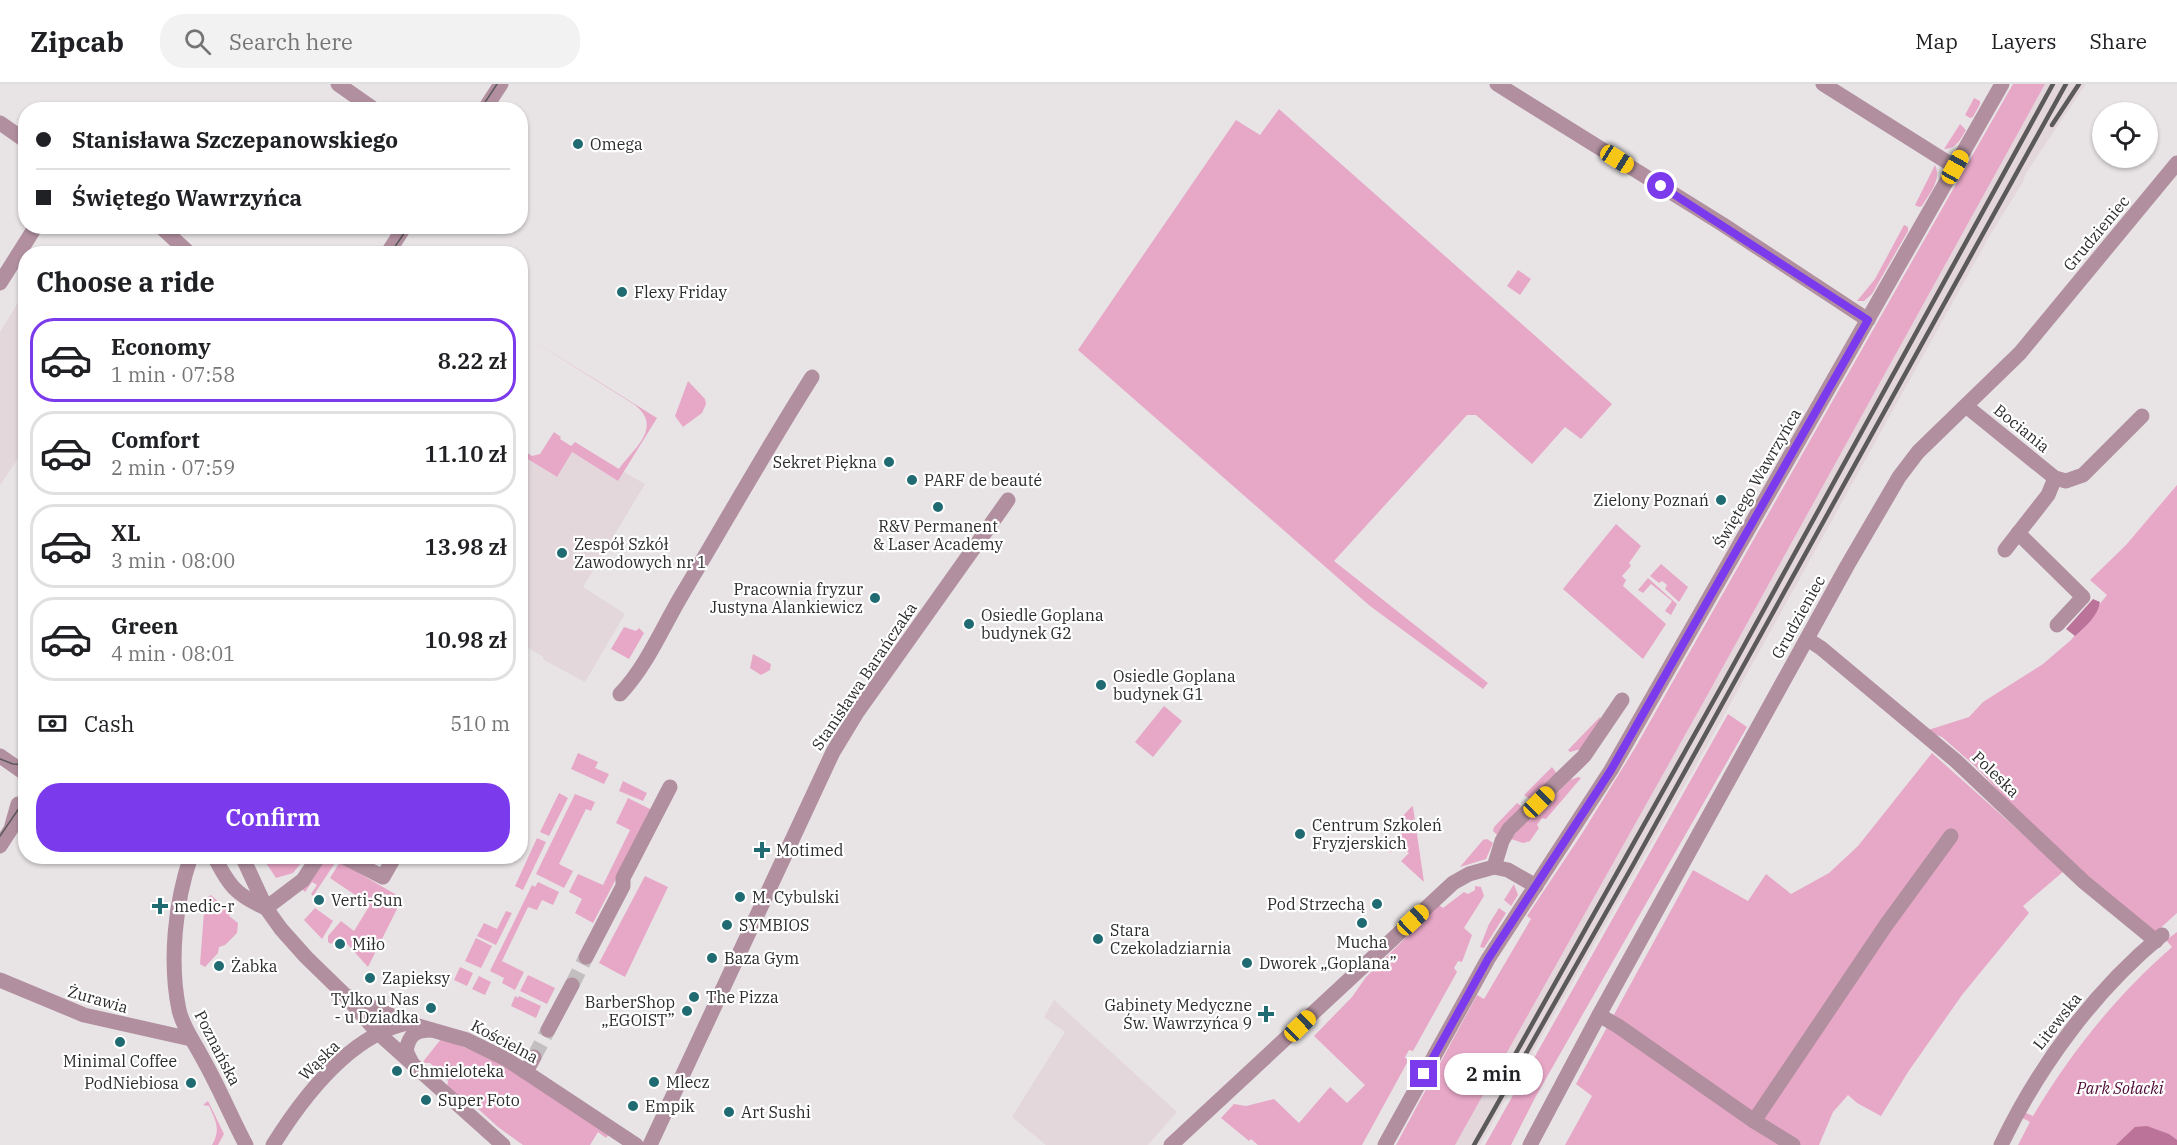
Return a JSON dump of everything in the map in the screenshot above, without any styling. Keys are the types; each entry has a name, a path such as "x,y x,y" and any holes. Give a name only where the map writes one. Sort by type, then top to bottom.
{"street":[{"path":"338,84 364,102"},
{"path":"489,102 501,84"},
{"path":"1497,84 1722,224 1868,320"},
{"path":"1823,84 1955,167"},
{"name":"Świętego Wawrzyńca","path":"1384,1145 1488,959 1611,770 2002,84"},
{"path":"0,123 18,135"},
{"name":"Grudzieniec","path":"1530,1145 1806,639 1875,515 1906,465 2020,353 2177,164"},
{"path":"169,234 181,246"},
{"path":"0,283 18,254"},
{"path":"620,694 629,685 647,657 736,500 812,377"},
{"name":"Bociania","path":"1966,406 2055,478"},
{"path":"2005,550 2048,495 2055,478 2066,482 2083,475 2142,416"},
{"name":"Stanisława Barańczaka","path":"650,1145 832,752 856,714 1008,500"},
{"path":"2018,533 2083,597 2057,625"},
{"name":"Poleska","path":"1806,639 1821,648 1956,761 2084,882 2159,938"},
{"path":"1494,867 1502,841 1509,829 1584,756 1622,700"},
{"path":"0,756 18,768"},
{"path":"586,957 623,886 623,878 670,787"},
{"path":"0,831 18,805"},
{"path":"0,846 11,829 18,810"},
{"path":"1754,1121 1886,925 1951,836"},
{"name":"Poznańska","path":"188,864 178,909 175,954 179,1011 246,1145"},
{"name":"Kościelna","path":"218,864 225,879 245,899 266,909"},
{"name":"Kościelna","path":"246,864 266,909 300,950 345,994 378,1033 503,1145"},
{"path":"266,909 299,884 313,864"},
{"path":"358,864 383,877 390,864"},
{"path":"1171,1145 1453,884 1469,874 1494,867 1508,870 1536,886"},
{"name":"Litewska","path":"2001,1145 2028,1094 2071,1031 2097,999 2159,938"},
{"name":"Żurawia","path":"0,980 84,1015 191,1039"},
{"path":"548,1030 572,985"},
{"name":"Kościelna","path":"345,994 408,1023 441,1031 477,1045 526,1072 636,1145"},
{"path":"1599,1015 1793,1145"},
{"name":"Wąska","path":"273,1145 315,1086 342,1060 378,1033 391,1026 408,1023"},
{"path":"414,1066 406,1050 411,1036 418,1031 441,1031"},
{"path":"526,1072 534,1057"}],"shaded area":[{"path":"2045,84 2086,84 2026,173 2023,182 1990,235 1708,744 1480,1145 1455,1145 1703,703"},
{"path":"18,302 18,458 0,485 0,332"},
{"name":"Zespół Szkół Zawodowych nr 1","path":"571,452 618,481 624,472 645,484 583,587 625,614 585,682 544,660 542,656 528,648 528,460 556,477"},
{"path":"2093,599 2100,602 2097,612 2075,636 2066,629"},
{"path":"1054,1000 1177,1112 1148,1145 1046,1145 1012,1117 1065,1032 1044,1017"},
{"path":"2147,1126 2169,1134 2177,1140 2177,1145 2116,1145 2135,1127"}],"green space":[{"path":"2013,84 2045,84 1703,703 1455,1145 1396,1145 1477,995 1484,999 1531,919 1527,916 1635,748"},
{"path":"1974,98 1980,101 1980,104 1973,117 1970,118 1965,115"},
{"path":"1279,109 1612,404 1581,439 1565,427 1532,464 1476,415 1467,415 1334,561 1488,683 1483,689 1370,606 1078,350 1236,120 1260,135"},
{"path":"1960,124 1966,130 1962,137 1955,146 1944,149"},
{"path":"1935,165 1936,181 1922,206 1919,207 1915,205"},
{"path":"1904,225 1908,227 1908,231 1872,294 1864,301 1857,301 1875,279"},
{"path":"1518,270 1531,279 1520,295 1507,286"},
{"path":"528,337 657,418 618,481 572,452 557,477 528,459 528,453 532,456 540,454 554,432 571,446 575,442 619,469 643,438 646,430 647,422 635,405"},
{"path":"688,381 705,399 706,404 702,413 683,427 675,416"},
{"path":"2177,485 2177,913 2155,933 2096,887 2020,814 1975,766 1942,737 1925,731 1969,717 1983,702 2043,664 2071,640 2107,595 2090,580 2126,545"},
{"path":"1616,524 1641,546 1629,563 1631,566 1622,576 1626,580 1623,586 1666,624 1643,659 1563,589"},
{"path":"1661,564 1688,587 1679,602 1665,589 1667,585 1662,581 1659,583 1650,576"},
{"path":"1648,578 1677,604 1671,615 1665,611 1672,601 1651,584 1643,593 1638,590"},
{"path":"624,627 636,631 639,628 644,633 629,659 611,649"},
{"path":"753,654 771,664 770,670 761,675 750,668"},
{"path":"1164,706 1182,721 1153,757 1135,742"},
{"path":"1728,714 1747,727 1536,1096 1511,1145 1485,1145"},
{"path":"1600,717 1601,720 1581,749 1570,752 1568,750"},
{"path":"578,753 598,762 595,768 609,774 604,784 571,769"},
{"path":"1932,753 2064,871 2023,906 2029,913 1962,995 1908,1072 1881,1116 1857,1103 1848,1095 1833,1112 1819,1145 1565,1145 1592,1096 1576,1084 1693,870 1748,901 1766,874 1791,894 1829,873 1858,846"},
{"path":"1552,767 1558,775 1531,800 1524,795"},
{"path":"1581,778 1546,819 1542,818 1537,825 1539,828 1530,841 1523,843 1511,839 1570,780"},
{"path":"623,781 647,793 643,801 619,791"},
{"path":"559,793 568,798 549,836 540,832"},
{"path":"575,794 595,802 591,811 586,809 559,864 573,871 564,888 536,874"},
{"path":"628,798 652,810 593,923 575,913 582,899 569,892 578,874 603,885 630,830 616,823"},
{"path":"1517,803 1521,806 1520,809 1506,822 1497,835 1493,831 1494,827"},
{"path":"1412,806 1424,882 1401,861 1409,853 1399,844 1391,852 1382,844 1385,835 1393,842 1409,825 1401,818"},
{"path":"537,838 546,842 523,890 515,886 525,864 528,864 528,858"},
{"path":"1487,839 1493,843 1486,859 1460,867 1483,840"},
{"path":"267,864 300,864 293,873 276,878"},
{"path":"318,864 334,864 313,896 311,894 317,885 312,882 305,892 302,889"},
{"path":"339,864 343,864 400,897 397,909 368,967 340,936 331,944 328,942 328,936 341,921 354,931 370,905 330,878"},
{"path":"645,876 668,887 625,977 599,963"},
{"path":"538,882 559,892 553,905 542,900 537,910 528,907 502,961 524,972 515,990 502,983 504,978 490,971 532,885 535,887"},
{"path":"1514,884 1518,895 1511,906 1504,900"},
{"path":"1475,886 1481,887 1484,896 1464,928 1472,935 1462,962 1458,961 1454,968 1457,972 1413,1051 1409,1050 1405,1057 1408,1061 1362,1145 1258,1145 1251,1139 1249,1141 1221,1118 1234,1104 1246,1106 1274,1099 1299,1123 1330,1087 1347,1103 1365,1085 1314,1036 1352,997 1366,977 1439,905 1443,908 1464,892 1468,894 1475,890"},
{"path":"211,895 231,913 229,916 238,923 237,933 225,945 219,947 218,953 205,967 200,964 205,899"},
{"path":"315,908 333,921 322,939 304,920"},
{"path":"1499,908 1506,913 1484,948 1480,947 1489,924"},
{"path":"506,911 512,913 496,945 477,936 484,923 497,929"},
{"name":"Park Sołacki","path":"2177,932 2177,1145 2018,1145 2030,1122 2021,1117 2024,1112 2033,1116 2079,1047 2113,1005 2172,947 2166,940"},
{"path":"476,938 492,946 481,968 465,961"},
{"path":"460,967 473,973 467,986 454,980"},
{"path":"528,975 555,988 547,1004 520,991"},
{"path":"479,976 491,982 485,995 472,989"},
{"path":"515,996 541,1006 536,1018 511,1006"},
{"path":"441,1039 507,1068 549,1093 609,1134 606,1138 598,1132 590,1145 523,1145 498,1127 463,1095 457,1096 447,1087 448,1081 430,1063 422,1063"},
{"path":"208,1101 224,1134 218,1145 212,1145 215,1140 216,1126 209,1106 203,1105"}],"tunnel":[{"path":"572,985 586,957"},
{"path":"534,1057 548,1030"}],"tram line":[{"path":"485,102 497,84"},
{"path":"395,246 404,234"},
{"path":"0,759 18,764"},
{"path":"0,836 18,810"}],"railway":[{"path":"1512,1060 1724,682 2053,84"},
{"path":"1474,1145 1633,865 2066,84"},
{"path":"2052,125 2079,84"}],"place":[{"name":"Omega","path":"578,144"},
{"name":"Flexy Friday","path":"622,292"},
{"name":"Sekret Piękna","path":"889,462"},
{"name":"PARF de beauté","path":"912,480"},
{"name":"Zielony Poznań","path":"1721,500"},
{"name":"R&V Permanent & Laser Academy","path":"938,507"},
{"name":"Zespół Szkół Zawodowych nr 1","path":"562,553"},
{"name":"Pracownia fryzur Justyna Alankiewicz","path":"875,598"},
{"name":"Osiedle Goplana budynek G2","path":"969,624"},
{"name":"Osiedle Goplana budynek G1","path":"1101,685"},
{"name":"Centrum Szkoleń Fryzjerskich","path":"1300,834"},
{"name":"Motimed","path":"762,850"},
{"name":"M. Cybulski","path":"740,897"},
{"name":"Verti-Sun","path":"319,900"},
{"name":"Pod Strzechą","path":"1377,904"},
{"name":"medic-r","path":"160,906"},
{"name":"Mucha","path":"1362,923"},
{"name":"SYMBIOS","path":"727,925"},
{"name":"Stara Czekoladziarnia","path":"1098,939"},
{"name":"Miło","path":"340,944"},
{"name":"Baza Gym","path":"712,958"},
{"name":"Dworek „Goplana”","path":"1247,963"},
{"name":"Żabka","path":"219,966"},
{"name":"Zapieksy","path":"370,978"},
{"name":"The Pizza","path":"694,997"},
{"name":"Tylko u Nas - u Dziadka","path":"431,1008"},
{"name":"BarberShop „EGOIST”","path":"687,1011"},
{"name":"Gabinety Medyczne Św. Wawrzyńca 9","path":"1266,1014"},
{"name":"Minimal Coffee","path":"120,1042"},
{"name":"Chmieloteka","path":"397,1071"},
{"name":"Mlecz","path":"654,1082"},
{"name":"PodNiebiosa","path":"191,1083"},
{"name":"Super Foto","path":"426,1100"},
{"name":"Empik","path":"633,1106"},
{"name":"Art Sushi","path":"729,1112"}],"route":[{"path":"1424,1074 1488,959 1611,770 1868,320 1661,186"}]}
